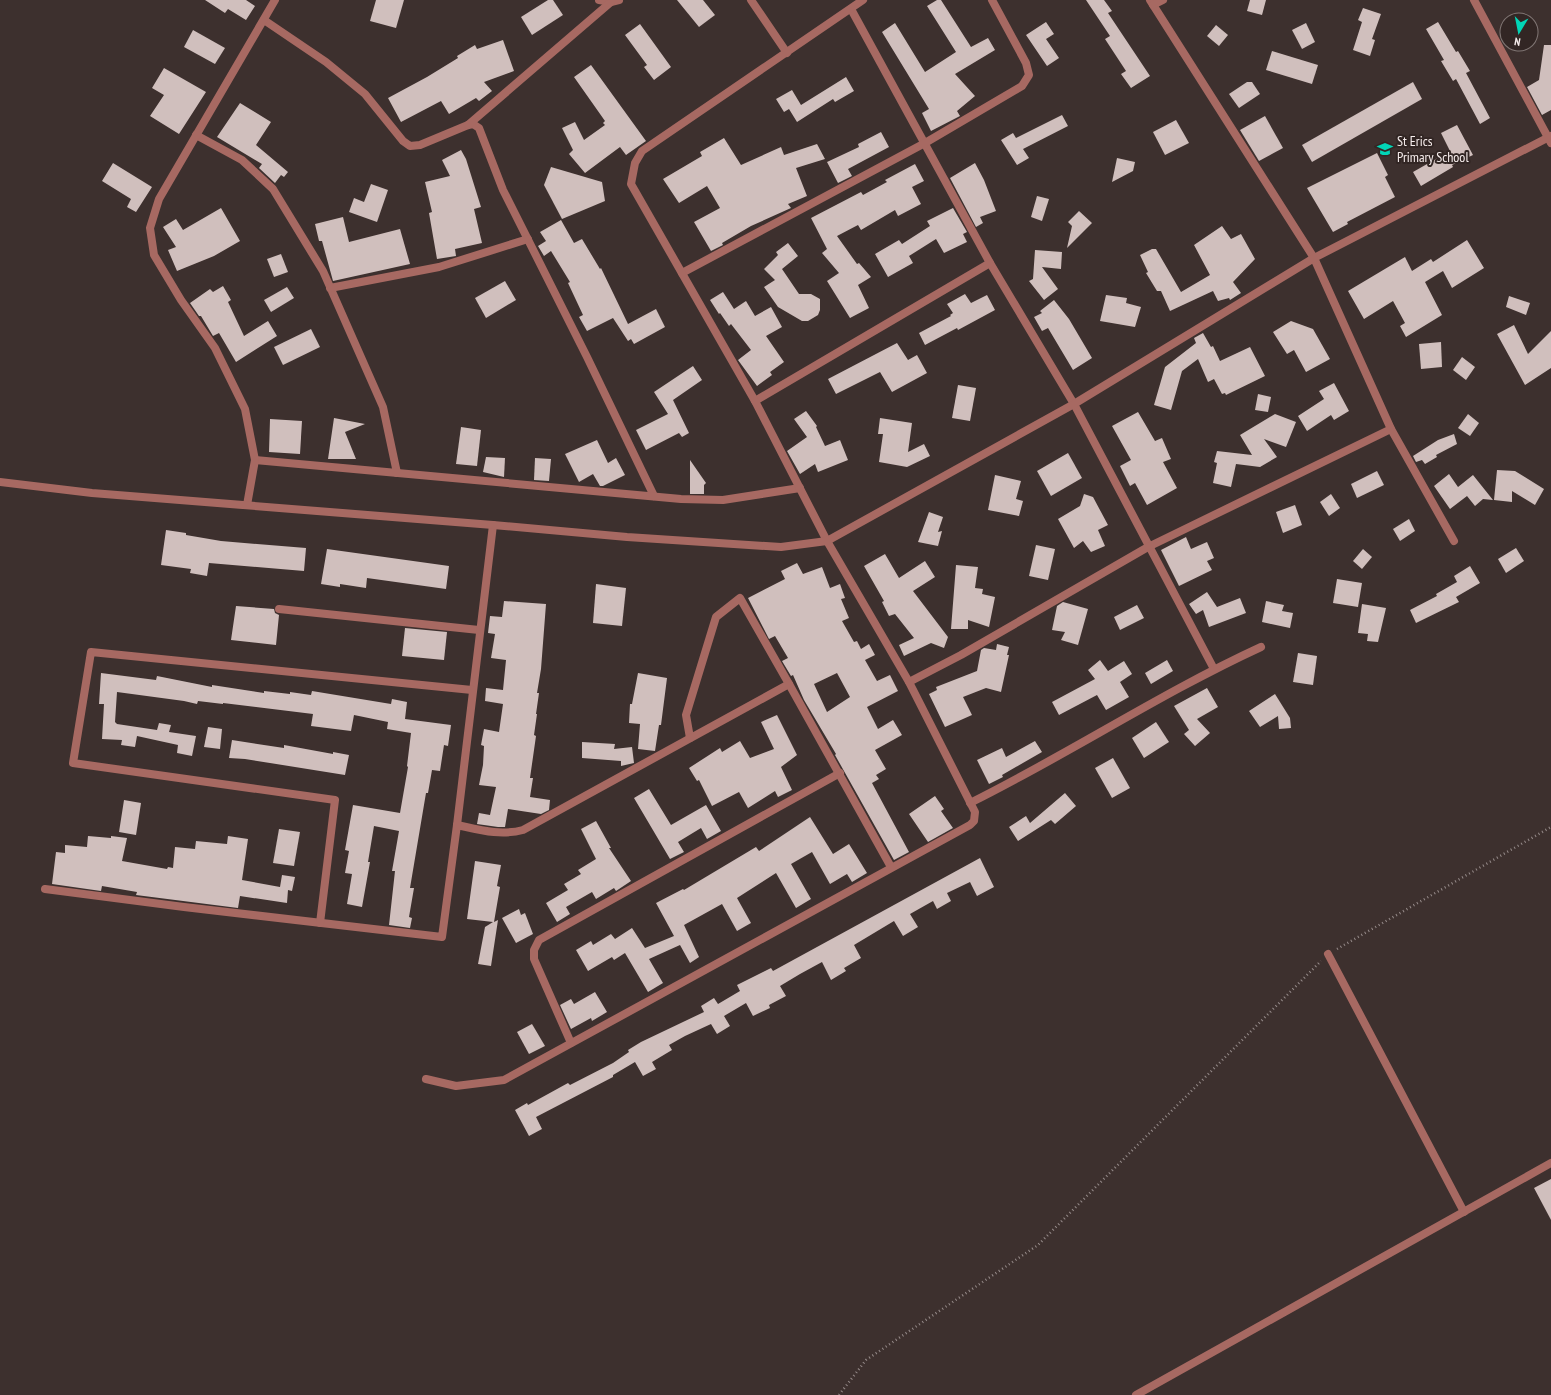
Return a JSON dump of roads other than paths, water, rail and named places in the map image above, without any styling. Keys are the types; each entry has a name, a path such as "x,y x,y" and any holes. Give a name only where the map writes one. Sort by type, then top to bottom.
{"street":[{"path":"247,505 255,460 245,409 218,355 181,300 154,255 150,228 159,199 275,0"},
{"path":"598,0 615,1"},
{"path":"751,0 787,53"},
{"path":"426,1079 456,1086 504,1080 970,825 974,821 974,812 970,802 909,682 827,542 755,401 631,184 635,163 642,151 863,0"},
{"path":"682,273 925,143 1022,86 1029,75 1026,63 992,0"},
{"path":"1163,0 1152,2 1314,258 1391,429 1454,541"},
{"path":"0,482 92,493 627,537 781,547 827,542 1074,404 1314,258 1550,139 1474,0"},
{"path":"264,20 326,62 365,94 403,141 410,146 420,145 468,125 615,1"},
{"path":"851,9 990,263 1074,404 1148,547 1214,669"},
{"path":"468,125 473,124 479,128 504,190 654,496"},
{"path":"196,135 242,160 273,189 323,271 383,408 397,473"},
{"path":"330,288 439,267 528,239"},
{"path":"755,401 990,263"},
{"path":"909,682 961,655 1148,547 1391,429"},
{"path":"255,460 654,496 723,500 800,488"},
{"path":"45,889 442,937 493,525"},
{"path":"690,738 686,715 716,617 740,598 840,773 891,867"},
{"path":"279,609 479,630"},
{"path":"970,802 1027,774 1097,733 1214,669 1261,647"},
{"path":"320,923 335,800 73,763 91,652 472,690"},
{"path":"457,825 495,833 510,834 523,830 789,684"},
{"path":"571,1043 534,959 534,950 539,940 840,773"},
{"path":"1328,954 1464,1212"},
{"path":"1136,1395 1551,1163"}],"place":[{"name":"St Erics Primary School","path":"1385,149"}]}
